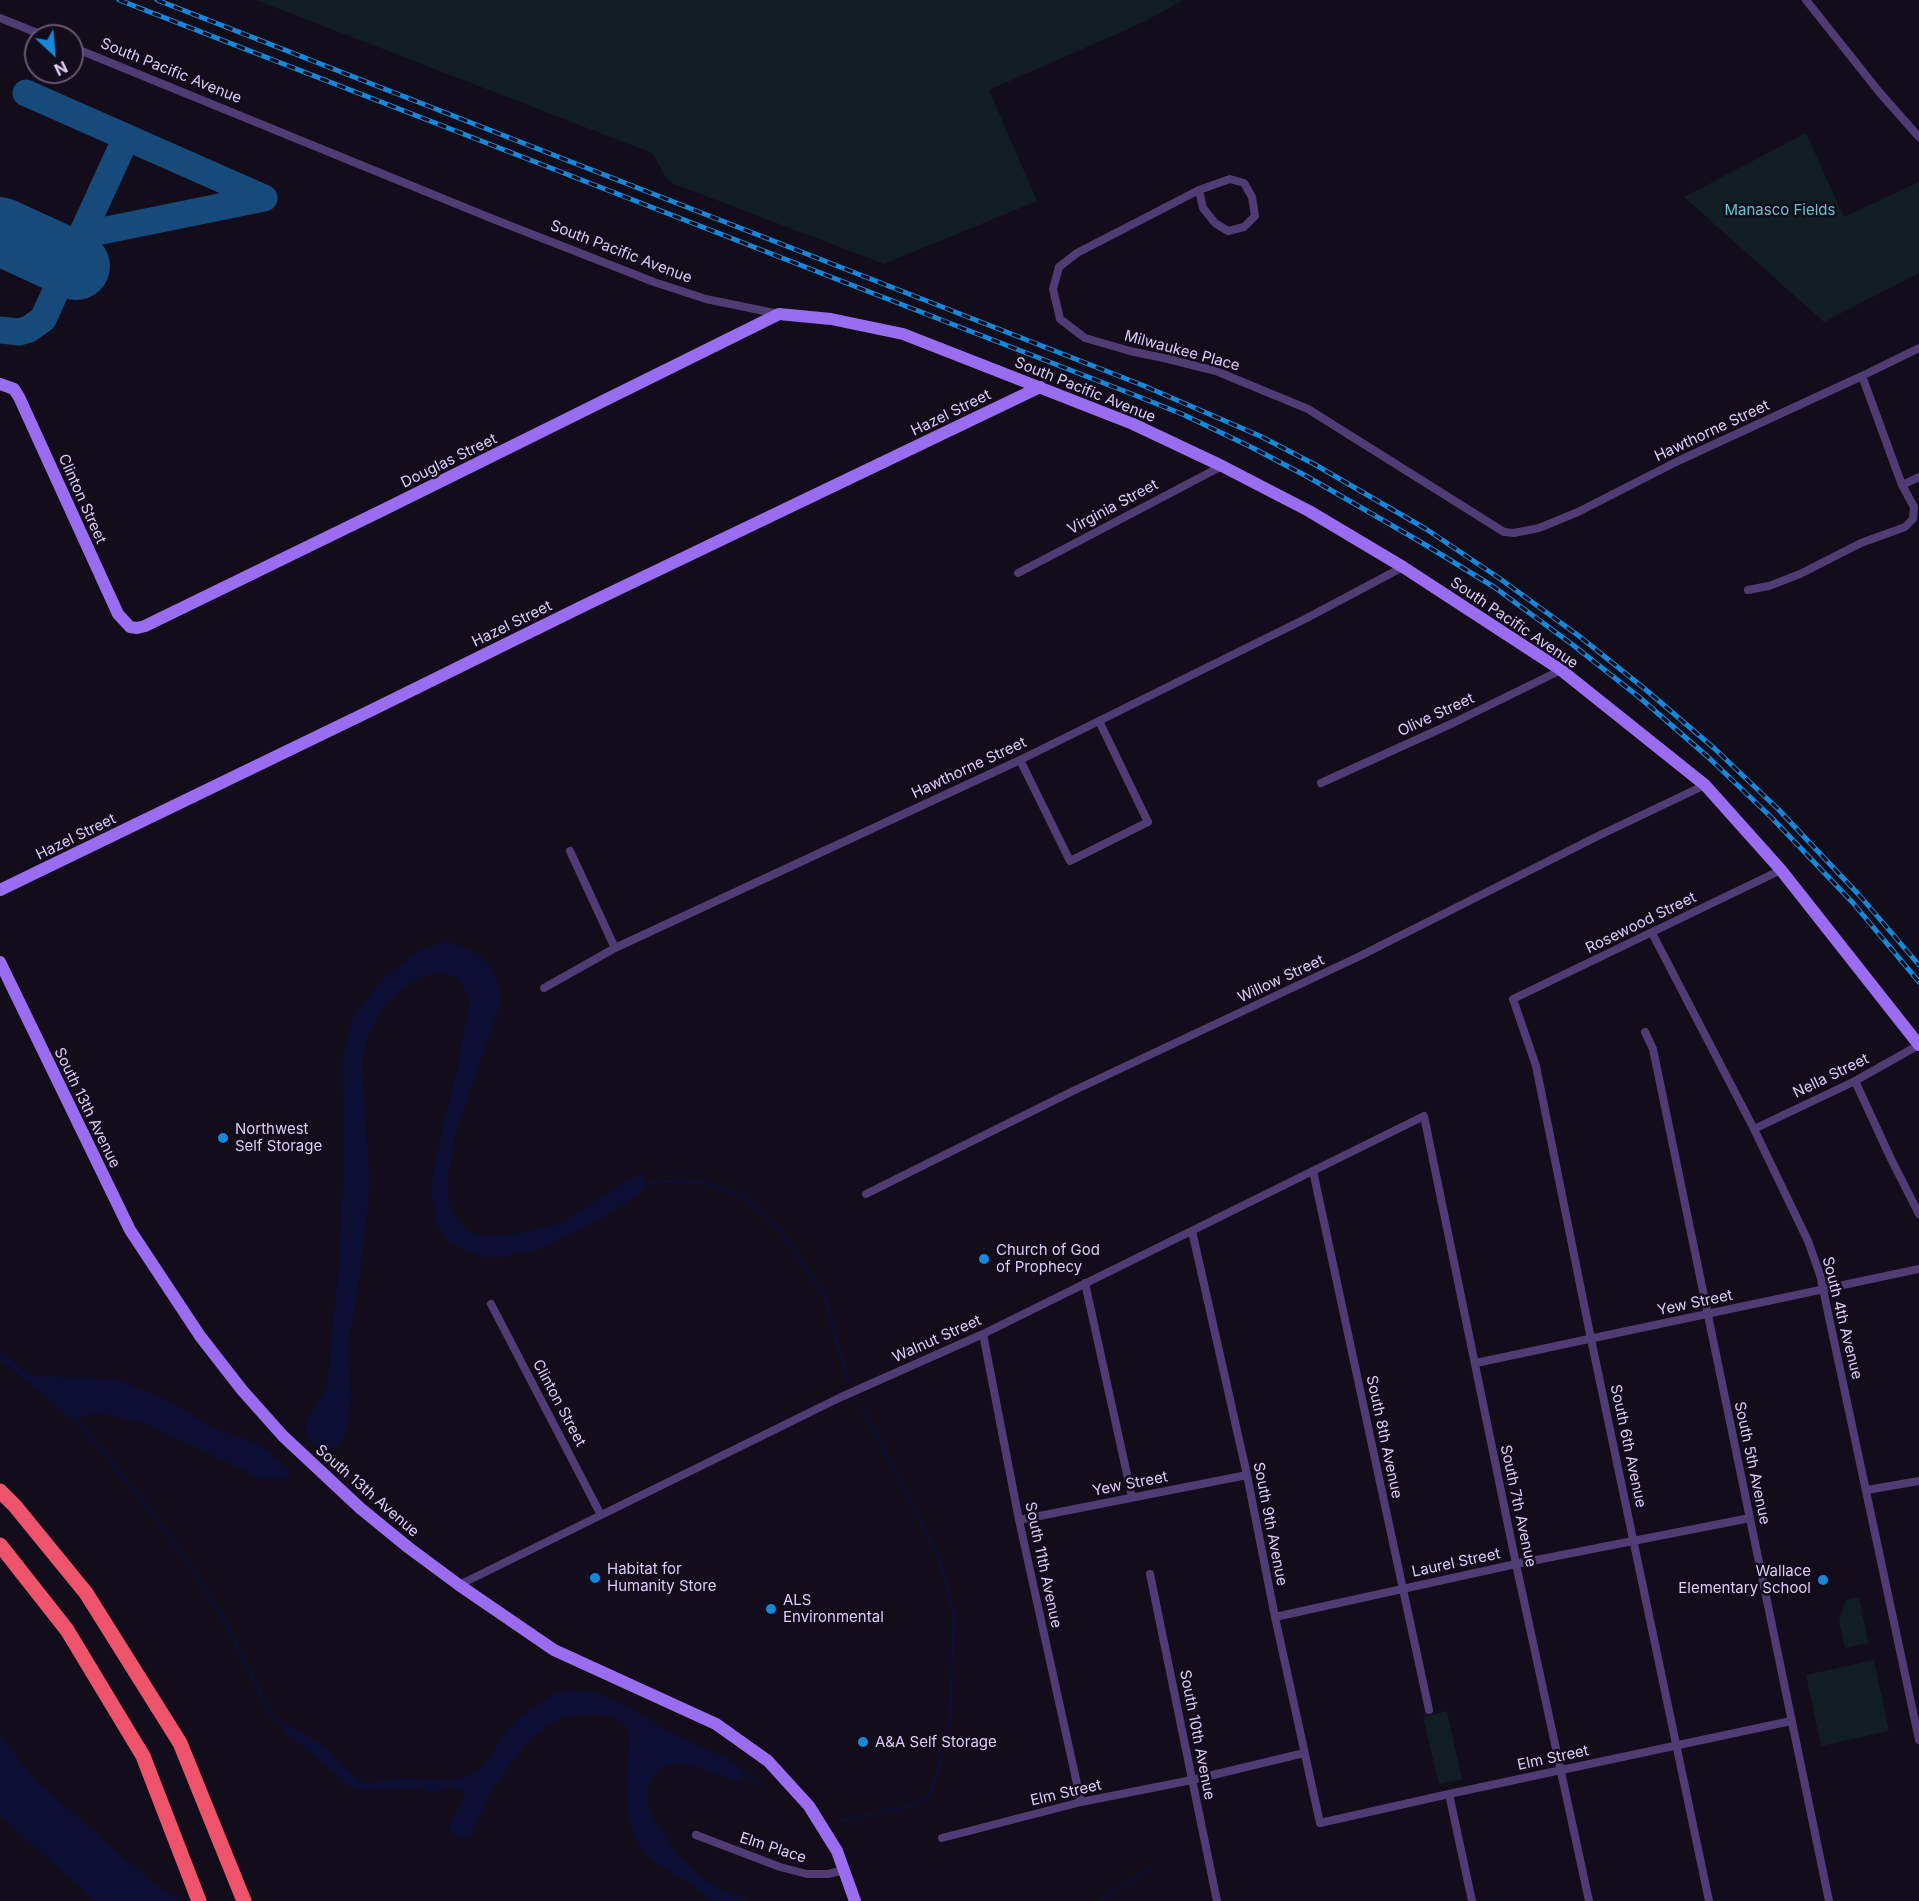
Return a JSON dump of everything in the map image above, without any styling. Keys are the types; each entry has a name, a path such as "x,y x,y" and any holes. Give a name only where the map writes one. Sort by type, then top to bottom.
{"highway":[{"path":"0,1491 86,1593 180,1743 243,1898"},
{"path":"0,1545 67,1630 143,1756 199,1901"}],"street":[{"path":"1806,0 1880,93 1919,137"},
{"path":"0,18 24,28"},
{"name":"South Pacific Avenue","path":"84,52 503,223 654,282 706,299 779,314 831,319 903,334 1133,424 1309,511 1403,567 1561,670 1706,785 1781,870 1919,1045"},
{"path":"1230,179 1244,183 1252,197 1255,216 1244,226 1228,231 1215,223 1203,208 1199,189 1230,179"},
{"name":"Milwaukee Place","path":"1199,189 1077,253 1059,267 1053,289 1059,319 1085,338 1216,371 1308,409 1495,528 1514,533"},
{"name":"Douglas Street","path":"130,627 145,626 779,314"},
{"name":"Hawthorne Street","path":"1514,533 1539,528 1578,512 1678,461 1919,348"},
{"path":"1748,590 1769,586 1800,574 1861,543 1905,527 1913,519 1914,507 1902,485 1862,376"},
{"name":"Clinton Street","path":"3,385 14,389 19,397 118,614 130,627"},
{"name":"Hazel Street","path":"0,890 374,710 580,607 1040,387"},
{"name":"Virginia Street","path":"1018,573 1222,466"},
{"path":"1902,485 1919,477"},
{"name":"Hawthorne Street","path":"544,988 615,948 1020,760 1305,619 1403,567"},
{"name":"Olive Street","path":"1321,783 1451,724 1561,670"},
{"path":"1020,760 1070,861 1148,822 1099,721"},
{"name":"Willow Street","path":"866,1194 1072,1092 1358,957 1706,785"},
{"path":"570,851 615,948"},
{"name":"Rosewood Street","path":"1513,999 1781,870"},
{"name":"South 4th Avenue","path":"1652,933 1754,1129 1808,1241 1820,1275 1914,1694 1919,1740"},
{"name":"South 13th Avenue","path":"0,962 130,1230 200,1336 242,1390 283,1436 360,1508 409,1548 554,1650 716,1724 768,1761 809,1806 837,1851 855,1901"},
{"name":"South 6th Avenue","path":"1513,999 1536,1066 1709,1901"},
{"name":"South 5th Avenue","path":"1645,1032 1653,1049 1829,1901"},
{"name":"Nella Street","path":"1754,1129 1855,1081 1919,1045"},
{"path":"1855,1081 1919,1214"},
{"name":"Walnut Street","path":"459,1585 839,1398 983,1334 1424,1116"},
{"name":"South 7th Avenue","path":"1424,1116 1516,1564 1589,1901"},
{"name":"South 8th Avenue","path":"1313,1171 1429,1710"},
{"name":"South 9th Avenue","path":"1192,1231 1247,1475 1320,1823"},
{"name":"Yew Street","path":"1476,1363 1919,1269"},
{"path":"1085,1283 1132,1497"},
{"name":"Clinton Street","path":"491,1305 601,1515"},
{"name":"South 11th Avenue","path":"983,1334 1019,1520 1081,1802"},
{"name":"Yew Street","path":"1019,1520 1247,1475"},
{"path":"1867,1490 1919,1480"},
{"name":"Laurel Street","path":"1275,1617 1516,1564 1750,1518"},
{"name":"South 10th Avenue","path":"1150,1574 1217,1901"},
{"name":"Elm Street","path":"1320,1823 1791,1721"},
{"name":"Elm Street","path":"942,1838 1081,1802 1192,1780 1304,1753"},
{"path":"1449,1794 1472,1901"},
{"name":"Elm Place","path":"696,1835 780,1867 828,1874 844,1870"}],"green space":[{"path":"256,0 1183,0 1146,21 989,90 1037,201 884,264 669,182 652,153"},
{"name":"Manasco Fields","path":"1806,133 1844,217 1919,182 1919,273 1824,322 1684,197"},
{"path":"1859,1597 1868,1643 1845,1648 1839,1621 1846,1600"},
{"path":"1874,1660 1889,1731 1821,1746 1806,1675"},
{"path":"1447,1711 1462,1779 1439,1784 1423,1717"}],"shaded area":[{"path":"450,941 482,956 496,977 501,1002 456,1133 447,1181 449,1205 459,1223 472,1234 513,1235 560,1224 636,1175 643,1174 645,1184 642,1192 611,1213 535,1251 502,1257 482,1257 451,1244 436,1224 432,1197 433,1169 458,1065 470,999 458,978 439,972 422,977 405,987 384,1006 369,1033 362,1064 370,1185 359,1283 349,1340 351,1399 349,1424 336,1448 327,1451 312,1442 305,1432 307,1419 327,1386 339,1263 344,1163 342,1059 353,1018 381,981 420,949"},
{"path":"0,1350 30,1376 118,1379 170,1402 214,1428 256,1443 288,1468 290,1476 282,1479 259,1478 145,1423 99,1413 71,1419 0,1360"},
{"path":"568,1690 594,1692 624,1705 674,1734 729,1759 738,1766 744,1774 738,1781 682,1763 666,1765 654,1774 648,1788 647,1805 677,1853 702,1878 724,1891 752,1901 712,1901 653,1861 637,1843 628,1817 626,1780 630,1735 624,1723 611,1717 591,1714 571,1716 549,1724 527,1743 508,1767 490,1794 471,1835 465,1839 451,1835 449,1825 465,1797 461,1789 449,1787 430,1793 424,1788 364,1790 351,1787 284,1733 283,1727 289,1726 325,1746 359,1781 368,1783 399,1779 448,1780 467,1777 479,1770 518,1718 553,1694"},
{"path":"0,1735 36,1781 153,1883 180,1901 95,1901 3,1818 0,1815"}],"waterway":[{"path":"645,1184 670,1181 703,1183 741,1195 780,1230 824,1295 848,1382"},
{"path":"840,1821 914,1805 931,1793 950,1726 954,1614 940,1560 862,1407"},
{"path":"76,1418 152,1513 194,1572 229,1629 269,1711 283,1727"},
{"path":"744,1774 762,1784"},
{"path":"1101,1901 1109,1893 1151,1869"}],"taxiway":[{"path":"26,93 264,198"},
{"path":"0,330 19,332 29,329 43,319 126,138"},
{"path":"82,235 264,198"}],"runway":[{"path":"0,231 76,266"}],"railway":[{"path":"119,0 1182,414 1308,477 1494,587 1639,697 1708,757 1771,817 1853,903 1919,982"},
{"path":"157,0 1142,385 1260,436 1314,464 1426,529 1499,578 1579,636 1645,689 1715,749 1778,809 1860,896 1919,965"}],"place":[{"name":"Northwest Self Storage","path":"223,1138"},
{"name":"Church of God of Prophecy","path":"984,1259"},
{"name":"Habitat for Humanity Store","path":"595,1578"},
{"name":"Wallace Elementary School","path":"1823,1580"},
{"name":"ALS Environmental","path":"771,1609"},
{"name":"A&A Self Storage","path":"863,1742"}]}
